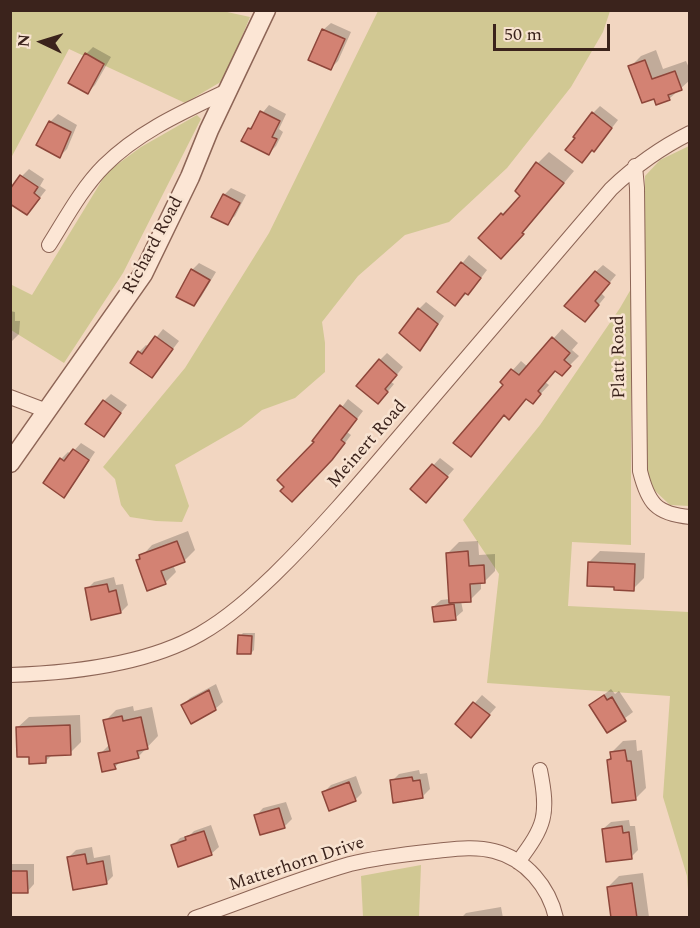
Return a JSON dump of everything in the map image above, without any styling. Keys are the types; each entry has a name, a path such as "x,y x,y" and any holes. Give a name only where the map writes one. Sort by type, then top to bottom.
{"street":[{"name":"Richard Road","path":"10,463 143,274 266,10"},
{"path":"49,245 103,167 138,137 229,90"},
{"name":"Meinert Road","path":"10,675 59,673 166,650 199,634 245,602 294,556 351,494 611,189 635,166 668,144 690,133"},
{"name":"Platt Road","path":"635,166 640,471 644,490 651,502 662,512 690,517"},
{"path":"10,397 47,411"},
{"path":"518,862 535,839 543,823 546,808 540,770"},
{"name":"Matterhorn Drive","path":"195,918 350,864 390,856 472,848 494,851 518,862 535,876 553,903 556,918"}],"shaded area":[{"path":"218,10 250,17 224,80 185,103 69,49 11,158 11,11"},
{"path":"378,11 610,11 603,32 571,87 507,168 449,222 405,235 358,276 322,322 325,372 295,398 262,410 241,427 175,465 189,506 182,522 130,517 121,505 115,479 103,467 185,368 269,233"},
{"path":"197,115 201,119 123,273 64,363 11,330 10,284 32,295 107,172 141,147"},
{"path":"689,146 689,506 670,505 652,488 643,464 645,176 660,160"},
{"path":"631,289 631,545 572,542 568,606 689,612 689,904 687,876 663,797 670,696 487,683 499,574 463,520 540,425"},
{"path":"421,865 419,917 363,917 361,876"}],"building":[{"path":"322,29 345,39 331,70 308,60"},
{"path":"85,53 104,64 88,94 68,83"},
{"path":"645,60 652,79 675,71 682,90 668,95 670,100 656,105 654,99 642,103 628,66"},
{"path":"260,111 280,121 272,137 277,139 269,155 241,141 248,128 251,129"},
{"path":"592,112 612,128 594,152 592,150 582,163 565,150"},
{"path":"49,121 71,132 60,158 36,145"},
{"path":"536,162 564,183 501,259 478,238 520,196 515,191"},
{"path":"20,175 38,187 34,193 40,198 27,215 10,204 10,189"},
{"path":"223,194 240,203 228,225 211,217"},
{"path":"461,262 481,278 468,295 465,293 455,306 437,292"},
{"path":"191,269 210,280 194,306 176,297"},
{"path":"595,271 610,283 595,301 599,305 585,322 564,306"},
{"path":"418,308 438,324 420,351 399,333"},
{"path":"155,336 173,349 152,378 130,363 138,351 142,354"},
{"path":"552,337 570,353 564,360 571,366 562,376 555,371 538,391 541,394 533,404 526,399 509,420 504,415 471,457 453,443 503,385 500,382 511,369 519,375"},
{"path":"379,359 397,375 385,389 388,392 378,404 356,386"},
{"path":"103,400 121,413 104,437 85,424"},
{"path":"340,405 357,419 341,440 345,443 332,460 292,502 280,491 284,487 277,480 314,442 312,441"},
{"path":"73,449 89,460 64,498 43,483 60,458 64,461"},
{"path":"432,464 448,477 426,503 410,489"},
{"path":"177,541 185,562 161,571 166,584 147,591 136,560 140,559 139,555"},
{"path":"468,551 469,566 484,565 485,583 470,584 471,602 449,603 446,553"},
{"path":"588,562 635,564 634,591 614,590 614,587 587,586"},
{"path":"107,584 109,592 116,590 121,613 91,620 85,588"},
{"path":"454,604 456,620 434,622 432,607"},
{"path":"238,635 252,636 251,654 237,654"},
{"path":"209,690 216,710 191,724 181,705"},
{"path":"604,695 607,700 612,697 626,721 607,733 589,705"},
{"path":"473,702 490,715 471,738 455,724"},
{"path":"122,716 123,721 141,717 148,749 137,751 139,758 114,764 116,769 102,772 98,753 110,751 103,720"},
{"path":"70,725 71,755 46,756 46,763 29,764 29,757 17,757 16,727"},
{"path":"625,750 627,761 631,761 636,800 612,803 607,760 611,759 610,752"},
{"path":"412,777 413,781 420,780 423,798 393,803 390,780"},
{"path":"349,782 356,801 329,811 322,792"},
{"path":"279,808 285,828 260,835 254,815"},
{"path":"622,826 623,833 629,832 632,859 606,862 602,829"},
{"path":"204,831 212,855 178,867 171,845 186,840 185,837"},
{"path":"85,854 87,864 103,861 107,884 73,890 67,857"},
{"path":"10,871 27,871 28,893 10,893"},
{"path":"632,883 637,918 611,918 607,887"}]}
